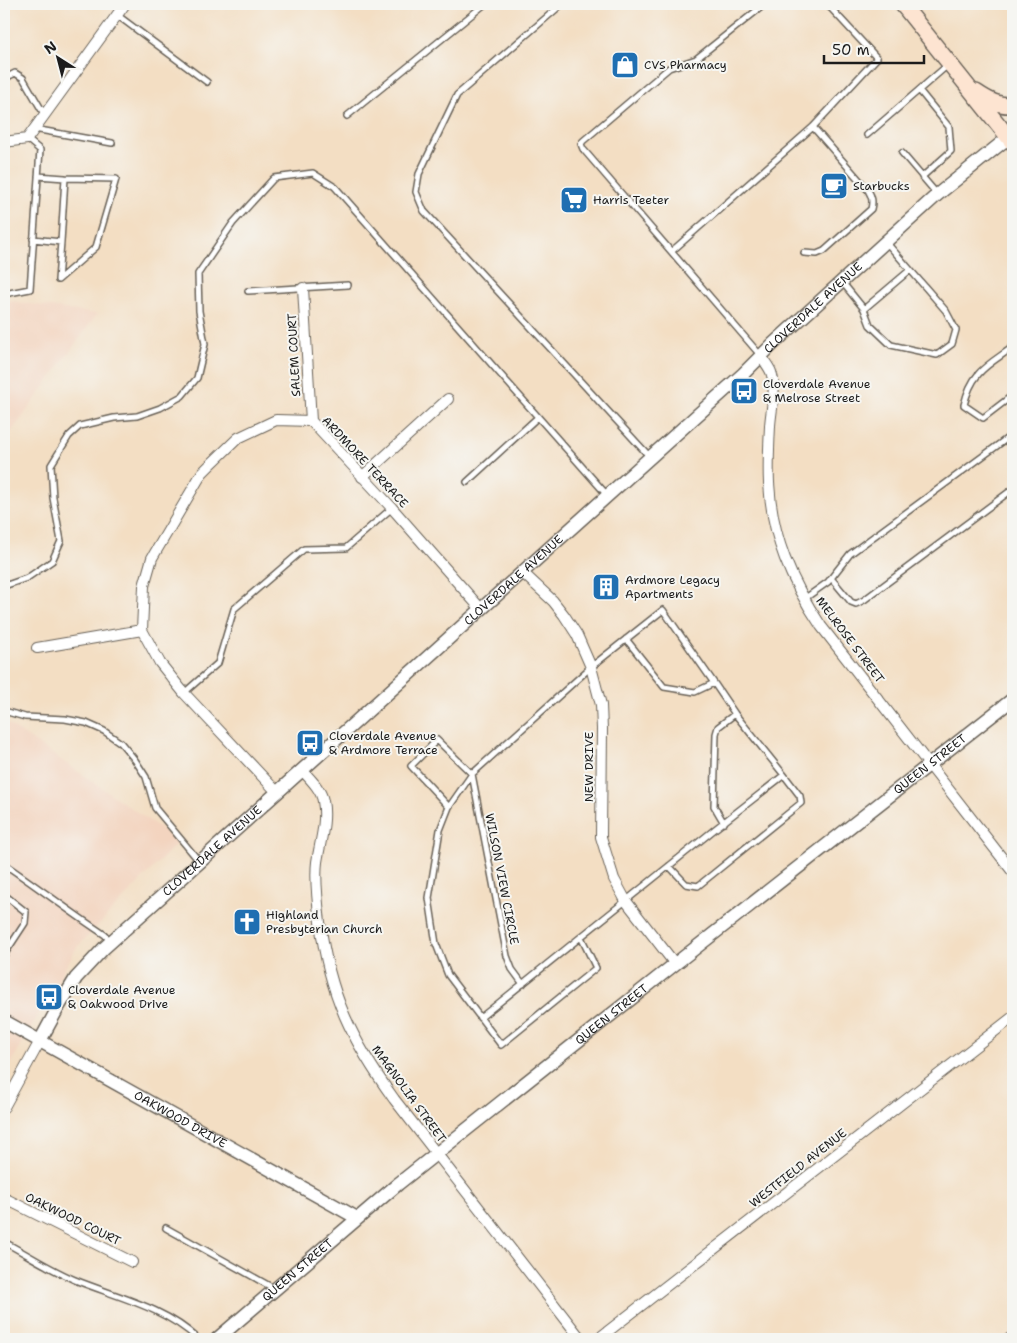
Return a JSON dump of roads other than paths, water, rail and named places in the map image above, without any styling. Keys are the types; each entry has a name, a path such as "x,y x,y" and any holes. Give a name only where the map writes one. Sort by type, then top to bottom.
{"main road":[{"path":"902,4 968,87 1012,136"},
{"path":"968,87 991,102 1003,106 1013,105"}],"street":[{"path":"4,142 27,139 126,4"},
{"name":"CLOVERDALE AVENUE","path":"40,1042 76,978 110,942 523,573 937,195 1012,136"},
{"name":"SALEM COURT","path":"303,288 311,421"},
{"name":"MELROSE STREET","path":"761,356 771,372 774,386 768,448 773,515 779,545 803,599 821,626 1013,872"},
{"path":"362,476 448,399"},
{"name":"ARDMORE TERRACE","path":"142,630 144,586 152,558 202,472 238,438 276,420 311,421 392,508 481,609"},
{"name":"NEW DRIVE","path":"523,573 553,601 564,615 577,635 591,667 601,705 601,837 614,880 626,901 675,964"},
{"path":"37,648 142,630 160,663 184,693 277,792"},
{"name":"QUEEN STREET","path":"217,1339 357,1218 675,964 1013,699"},
{"name":"MAGNOLIA STREET","path":"302,770 315,785 323,800 324,825 317,864 320,922 330,977 344,1018 373,1069 580,1339"},
{"name":"WESTFIELD AVENUE","path":"598,1339 1013,1017"},
{"name":"OAKWOOD DRIVE","path":"4,1021 357,1218"},
{"path":"4,1107 40,1042"},
{"name":"OAKWOOD COURT","path":"4,1198 132,1262"},
{"path":"1009,1339 1013,1336"}],"lane":[{"path":"347,116 485,4"},
{"path":"562,4 457,95 419,174 416,192 424,211 650,457"},
{"path":"761,356 583,149 581,144 669,68 696,59 765,4"},
{"path":"672,251 813,127 878,58 827,4"},
{"path":"117,15 207,82"},
{"path":"867,135 950,64"},
{"path":"4,80 15,73 23,78 45,114"},
{"path":"919,90 949,127 950,150 922,177"},
{"path":"804,253 817,254 824,251 871,209 873,203 872,196 868,190 813,127"},
{"path":"34,129 112,143"},
{"path":"4,294 30,290 40,150 27,139"},
{"path":"902,153 937,195"},
{"path":"4,586 28,578 52,561 60,542 53,498 51,466 69,436 80,426 114,418 136,416 160,408 182,396 197,378 205,344 199,311 198,274 233,223 274,178 313,173 335,187 608,496"},
{"path":"38,176 116,179 96,247 58,280 64,178"},
{"path":"33,239 61,242"},
{"path":"841,282 864,309 870,325 891,345 937,355 952,344 956,330 946,311 886,242"},
{"path":"864,309 910,270"},
{"path":"248,291 348,285"},
{"path":"1013,347 979,372 968,388 964,405 984,418 1013,395"},
{"path":"467,482 538,417"},
{"path":"803,599 831,578 850,554 1013,434"},
{"path":"831,578 851,602 856,604 864,600 1013,489"},
{"path":"184,693 218,663 234,609 304,550 346,548 392,508"},
{"path":"581,937 596,968 501,1045 448,975 436,944 429,898 440,830 449,807 472,774 591,667 663,610 735,714 800,796 801,803 698,886 686,884 669,866"},
{"path":"626,639 664,687 695,692 714,683"},
{"path":"4,711 25,717 65,719 104,731 135,760 146,777 155,808 200,861"},
{"path":"724,823 714,806 716,734 718,727 735,714"},
{"path":"449,807 411,766 437,740 472,774"},
{"name":"WILSON VIEW CIRCLE","path":"472,774 507,956 512,969 523,984"},
{"path":"480,1018 784,775"},
{"path":"4,864 50,895 58,904 105,935 110,942"},
{"path":"4,956 25,923 26,912 7,897"},
{"path":"166,1228 276,1289"},
{"path":"4,1242 75,1280 163,1314 179,1323 198,1339"}],"place":[{"name":"CVS Pharmacy","path":"625,65"},
{"name":"Starbucks","path":"834,186"},
{"name":"Harris Teeter","path":"574,200"},
{"name":"Cloverdale Avenue & Melrose Street","path":"744,391"},
{"name":"Ardmore Legacy Apartments","path":"606,587"},
{"name":"Cloverdale Avenue & Ardmore Terrace","path":"310,743"},
{"name":"Highland Presbyterian Church","path":"247,922"},
{"name":"Cloverdale Avenue & Oakwood Drive","path":"49,997"}]}
